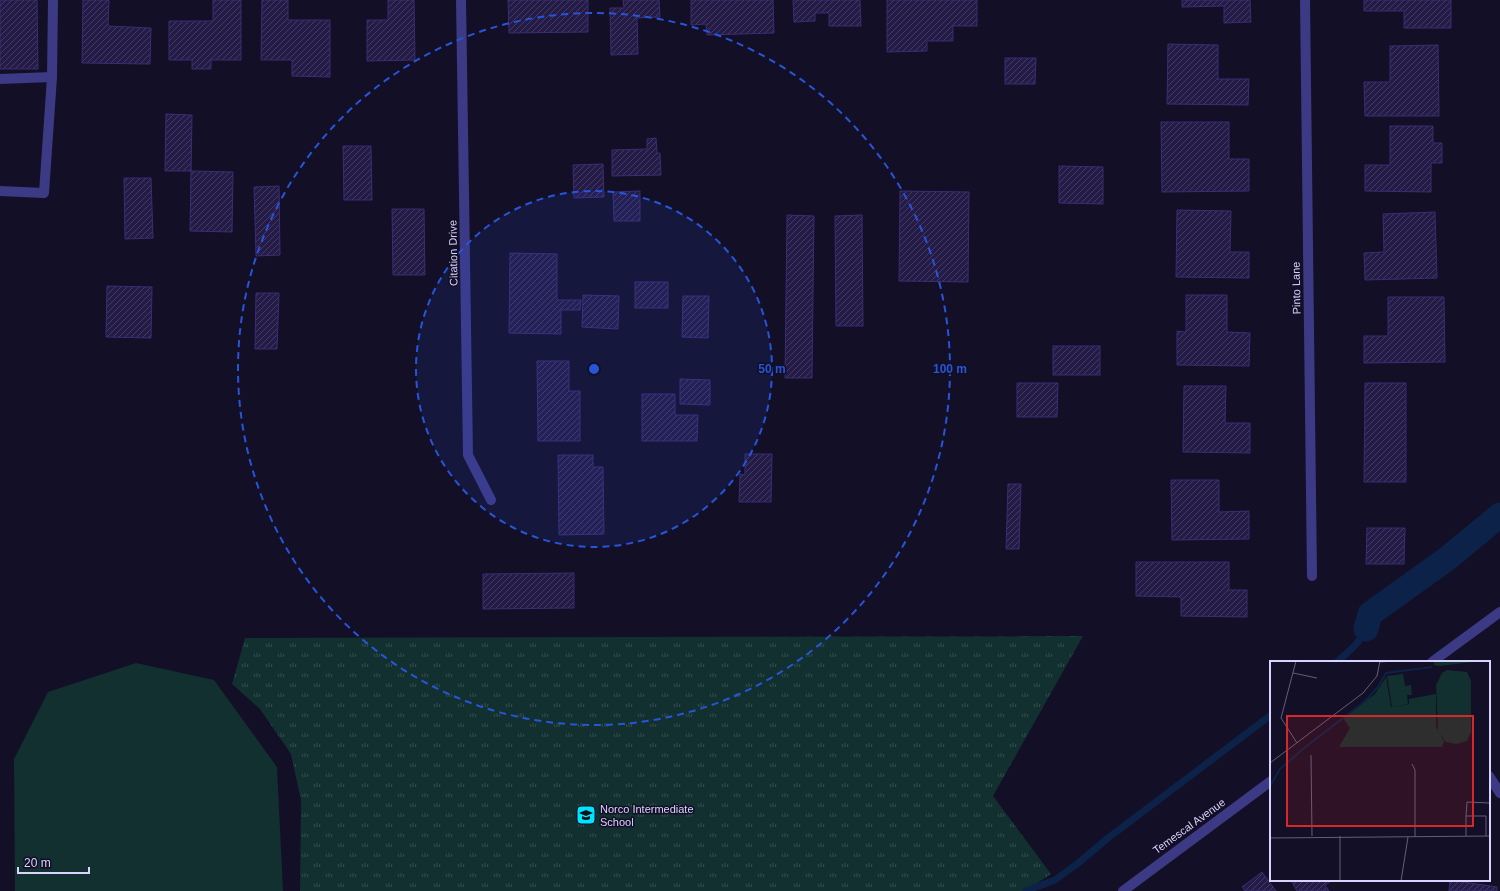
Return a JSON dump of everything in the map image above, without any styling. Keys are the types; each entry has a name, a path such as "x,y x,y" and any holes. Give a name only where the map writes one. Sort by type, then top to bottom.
{"street":[{"path":"0,191 44,193 52,77 53,0"},
{"name":"Citation Drive","path":"461,0 468,454 490,500"},
{"name":"Pinto Lane","path":"1305,0 1312,576"},
{"path":"0,79 52,77"},
{"path":"1433,661 1500,612"},
{"path":"1490,778 1500,793"},
{"name":"Temescal Avenue","path":"1122,891 1270,782"}],"green space":[{"name":"Norco Intermediate School","path":"1083,636 993,796 1051,874 1025,891 300,891 301,800 291,754 260,709 232,684 245,638"},
{"path":"136,663 214,680 277,767 283,891 15,891 14,759 48,692"}],"building":[{"path":"0,0 37,0 38,69 0,69"},
{"path":"83,0 109,0 108,26 151,28 150,64 82,63"},
{"path":"213,0 241,0 241,60 211,60 211,69 192,69 192,60 169,60 169,21 213,21"},
{"path":"262,0 288,0 288,20 330,20 330,77 292,76 292,60 261,60"},
{"path":"388,0 414,0 415,60 367,61 367,20 388,20"},
{"path":"508,0 588,0 588,32 509,33"},
{"path":"623,0 659,0 660,17 637,18 638,54 611,55 610,8 624,8"},
{"path":"691,0 773,0 774,33 707,35 706,24 691,25"},
{"path":"793,0 860,0 861,26 829,26 829,13 815,13 815,21 794,22"},
{"path":"887,0 977,0 977,26 953,26 953,41 927,41 927,51 887,52"},
{"path":"1182,0 1250,0 1251,22 1224,23 1224,6 1182,7"},
{"path":"1364,0 1451,0 1451,28 1404,28 1404,11 1364,11"},
{"path":"1168,44 1218,45 1218,79 1249,79 1248,105 1167,104"},
{"path":"1438,45 1439,116 1365,116 1364,82 1390,82 1390,46"},
{"path":"1005,58 1036,58 1035,84 1005,84"},
{"path":"166,114 192,115 191,171 165,171"},
{"path":"1161,122 1229,122 1229,159 1249,159 1249,191 1162,192"},
{"path":"1390,126 1433,126 1433,143 1442,143 1442,163 1431,163 1431,192 1365,191 1365,165 1390,165"},
{"path":"656,138 657,153 660,153 661,175 612,176 612,150 647,149 647,139"},
{"path":"343,146 371,146 372,200 344,200"},
{"path":"603,164 604,197 574,198 573,165"},
{"path":"1059,166 1103,167 1103,204 1059,203"},
{"path":"191,171 233,172 232,232 190,231"},
{"path":"124,178 151,178 153,238 125,239"},
{"path":"279,186 280,255 256,256 254,187"},
{"path":"640,191 640,221 614,221 613,192"},
{"path":"900,191 969,192 968,282 899,281"},
{"path":"392,209 424,209 425,275 393,275"},
{"path":"1177,210 1231,211 1230,252 1249,252 1249,278 1176,277"},
{"path":"1435,212 1437,278 1365,280 1364,253 1384,252 1383,214"},
{"path":"787,215 814,216 812,378 785,378"},
{"path":"862,215 863,326 836,326 835,216"},
{"path":"510,253 557,254 557,300 581,300 580,310 561,310 561,334 509,333"},
{"path":"635,282 668,282 668,308 635,308"},
{"path":"107,286 152,287 151,338 106,337"},
{"path":"256,293 279,293 277,349 255,349"},
{"path":"583,295 619,296 618,329 582,327"},
{"path":"1186,295 1227,295 1227,332 1250,333 1249,366 1177,365 1177,331 1186,332"},
{"path":"683,296 709,296 708,338 682,337"},
{"path":"1388,297 1444,297 1445,362 1364,363 1364,336 1388,336"},
{"path":"1053,346 1100,346 1100,375 1053,375"},
{"path":"537,361 569,361 569,391 580,391 580,441 538,441"},
{"path":"680,379 710,380 710,405 680,404"},
{"path":"1017,383 1058,383 1057,417 1017,417"},
{"path":"1365,383 1406,383 1406,482 1364,482"},
{"path":"1184,386 1226,386 1225,423 1250,423 1250,453 1183,452"},
{"path":"642,394 675,394 675,415 698,415 697,441 642,441"},
{"path":"745,454 772,454 771,502 739,502 740,474 745,475"},
{"path":"558,455 593,455 593,467 603,467 604,534 559,535"},
{"path":"1171,480 1219,480 1219,512 1249,511 1249,539 1172,540"},
{"path":"1008,484 1021,484 1019,549 1006,549"},
{"path":"1367,528 1405,528 1404,564 1366,564"},
{"path":"1136,562 1229,562 1229,590 1247,590 1247,617 1181,616 1181,597 1136,596"},
{"path":"574,573 574,608 483,609 483,574"},
{"path":"1262,872 1276,891 1245,891 1242,887"},
{"path":"1292,881 1331,881 1325,885 1329,891 1297,891"},
{"path":"1450,881 1497,887 1497,891 1449,891"}],"waterway":[{"path":"1366,629 1370,614 1448,558 1500,515"},
{"path":"1338,661 1357,643 1366,629"},
{"path":"1026,891 1055,880 1108,838 1270,716"}],"place":[{"name":"Norco Intermediate School","path":"586,815"}]}
